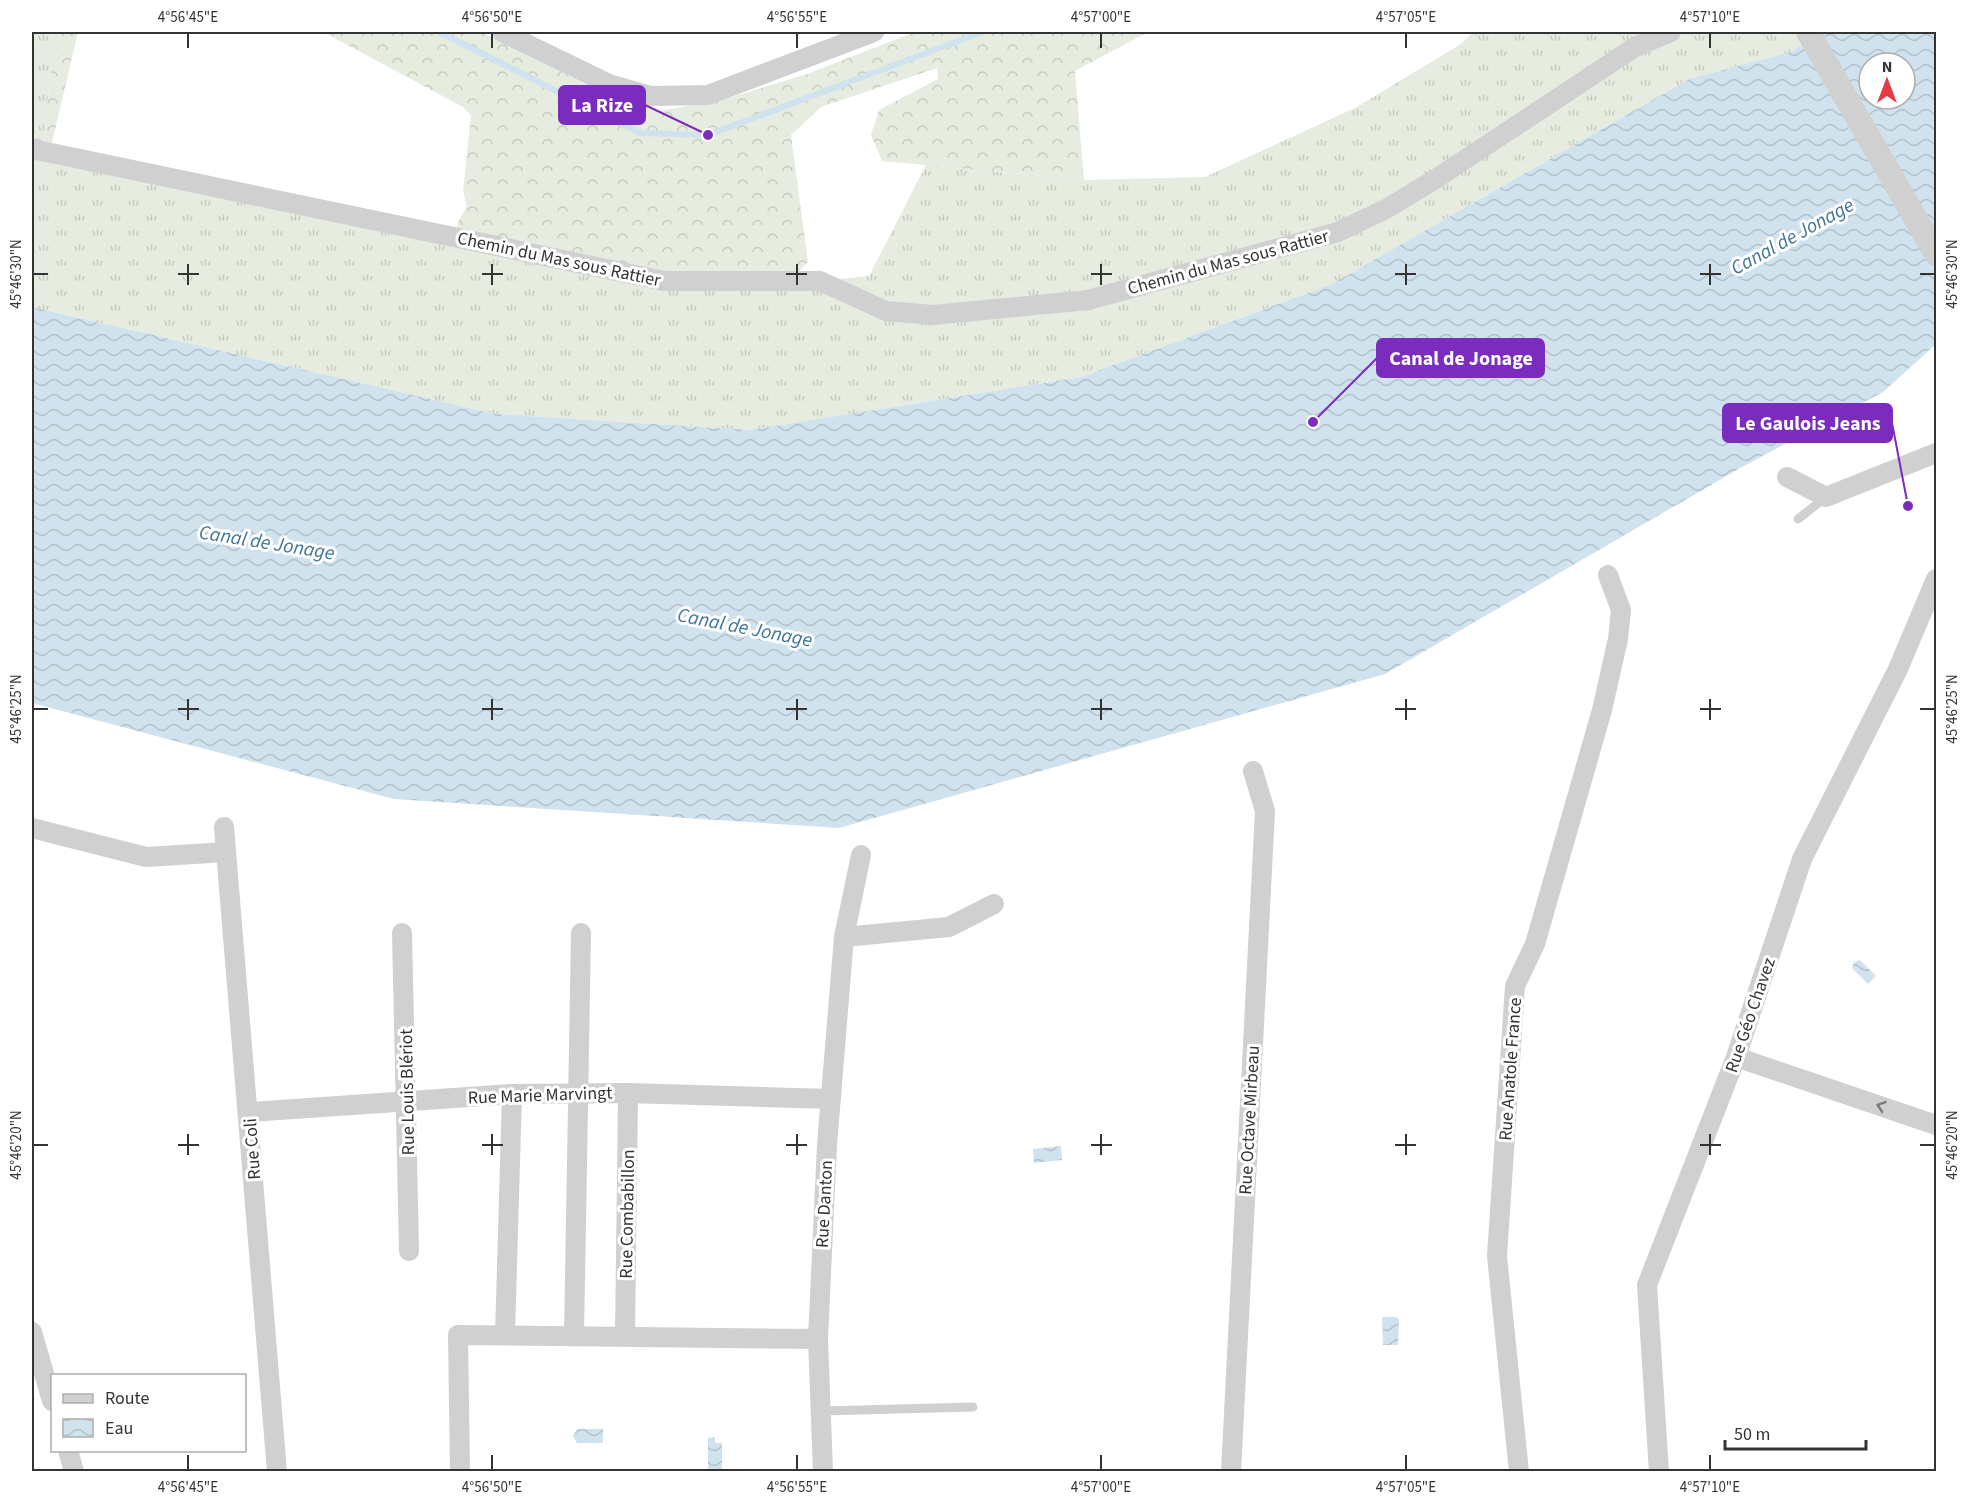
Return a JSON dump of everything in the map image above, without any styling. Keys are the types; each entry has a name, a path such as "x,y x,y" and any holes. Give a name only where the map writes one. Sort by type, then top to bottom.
{"street":[{"path":"502,32 609,84 651,96 708,95 874,32"},
{"name":"Chemin du Mas sous Rattier","path":"32,149 664,281 820,281 886,311 933,315 1088,300 1338,232 1386,209 1434,180 1635,47 1671,32"},
{"path":"1808,32 1936,254"},
{"path":"1787,477 1826,497 1936,453"},
{"name":"Rue Anatole France","path":"1519,1472 1497,1256 1515,986 1535,944 1602,710 1618,639 1621,610 1608,575"},
{"name":"Rue Géo Chavez","path":"1659,1472 1647,1285 1736,1057 1802,859 1898,669 1936,579"},
{"name":"Rue Octave Mirbeau","path":"1231,1472 1265,811 1253,771"},
{"name":"Rue Coli","path":"224,827 250,1112 277,1472"},
{"path":"32,828 146,857 226,852"},
{"name":"Rue Danton","path":"823,1472 818,1339 831,1099 844,937 861,855"},
{"path":"844,937 949,927 994,904"},
{"name":"Rue Louis Blériot","path":"402,933 408,1102 409,1251"},
{"path":"574,1336 580,1093 580,933"},
{"path":"1736,1057 1936,1125"},
{"name":"Rue Marie Marvingt","path":"250,1112 512,1094 628,1093 831,1099"},
{"name":"Rue Combabillon","path":"626,1336 628,1093"},
{"path":"505,1335 512,1094"},
{"path":"32,1332 51,1398"},
{"path":"459,1472 458,1335 818,1339"},
{"path":"69,1452 74,1472"}],"lane":[{"path":"1798,519 1826,497"},
{"path":"820,1411 973,1407"}],"green space":[{"path":"32,32 61,32 50,75 44,137 32,134"},
{"path":"61,32 78,32 51,147 32,142 32,134 44,137 50,75"},
{"path":"323,32 481,32 593,88 659,111 722,100 807,74 915,32 1148,32 1075,71 1084,180 882,161 871,135 879,110 938,79 937,68 821,107 791,135 808,262 799,271 754,275 656,273 457,231 458,222 467,206 463,191 471,115 463,107"},
{"path":"1473,32 1823,32 1790,52 1689,79 1332,284 1081,377 749,430 495,414 32,307 32,149 664,281 820,281 869,276 926,165 1084,180 1205,177 1355,108 1461,44"}],"water":[{"name":"Canal de Jonage","path":"1823,32 1936,32 1936,344 1883,392 1742,467 1385,674 839,828 394,799 32,703 32,307 495,414 749,430 1081,377 1332,284 1689,79 1790,52"},
{"path":"1860,960 1876,976 1868,984 1852,968 1854,962"},
{"path":"1061,1146 1062,1160 1034,1163 1033,1149"},
{"path":"1382,1317 1399,1319 1398,1345 1383,1345"},
{"path":"577,1429 603,1429 603,1443 577,1443 573,1436"},
{"path":"715,1437 715,1443 722,1443 722,1471 708,1471 708,1438"}],"waterway":[{"path":"439,32 640,133 708,135 982,32"}],"place":[{"name":"La Rize","path":"708,135"},
{"name":"Canal de Jonage","path":"1313,422"},
{"name":"Le Gaulois Jeans","path":"1908,506"}]}
